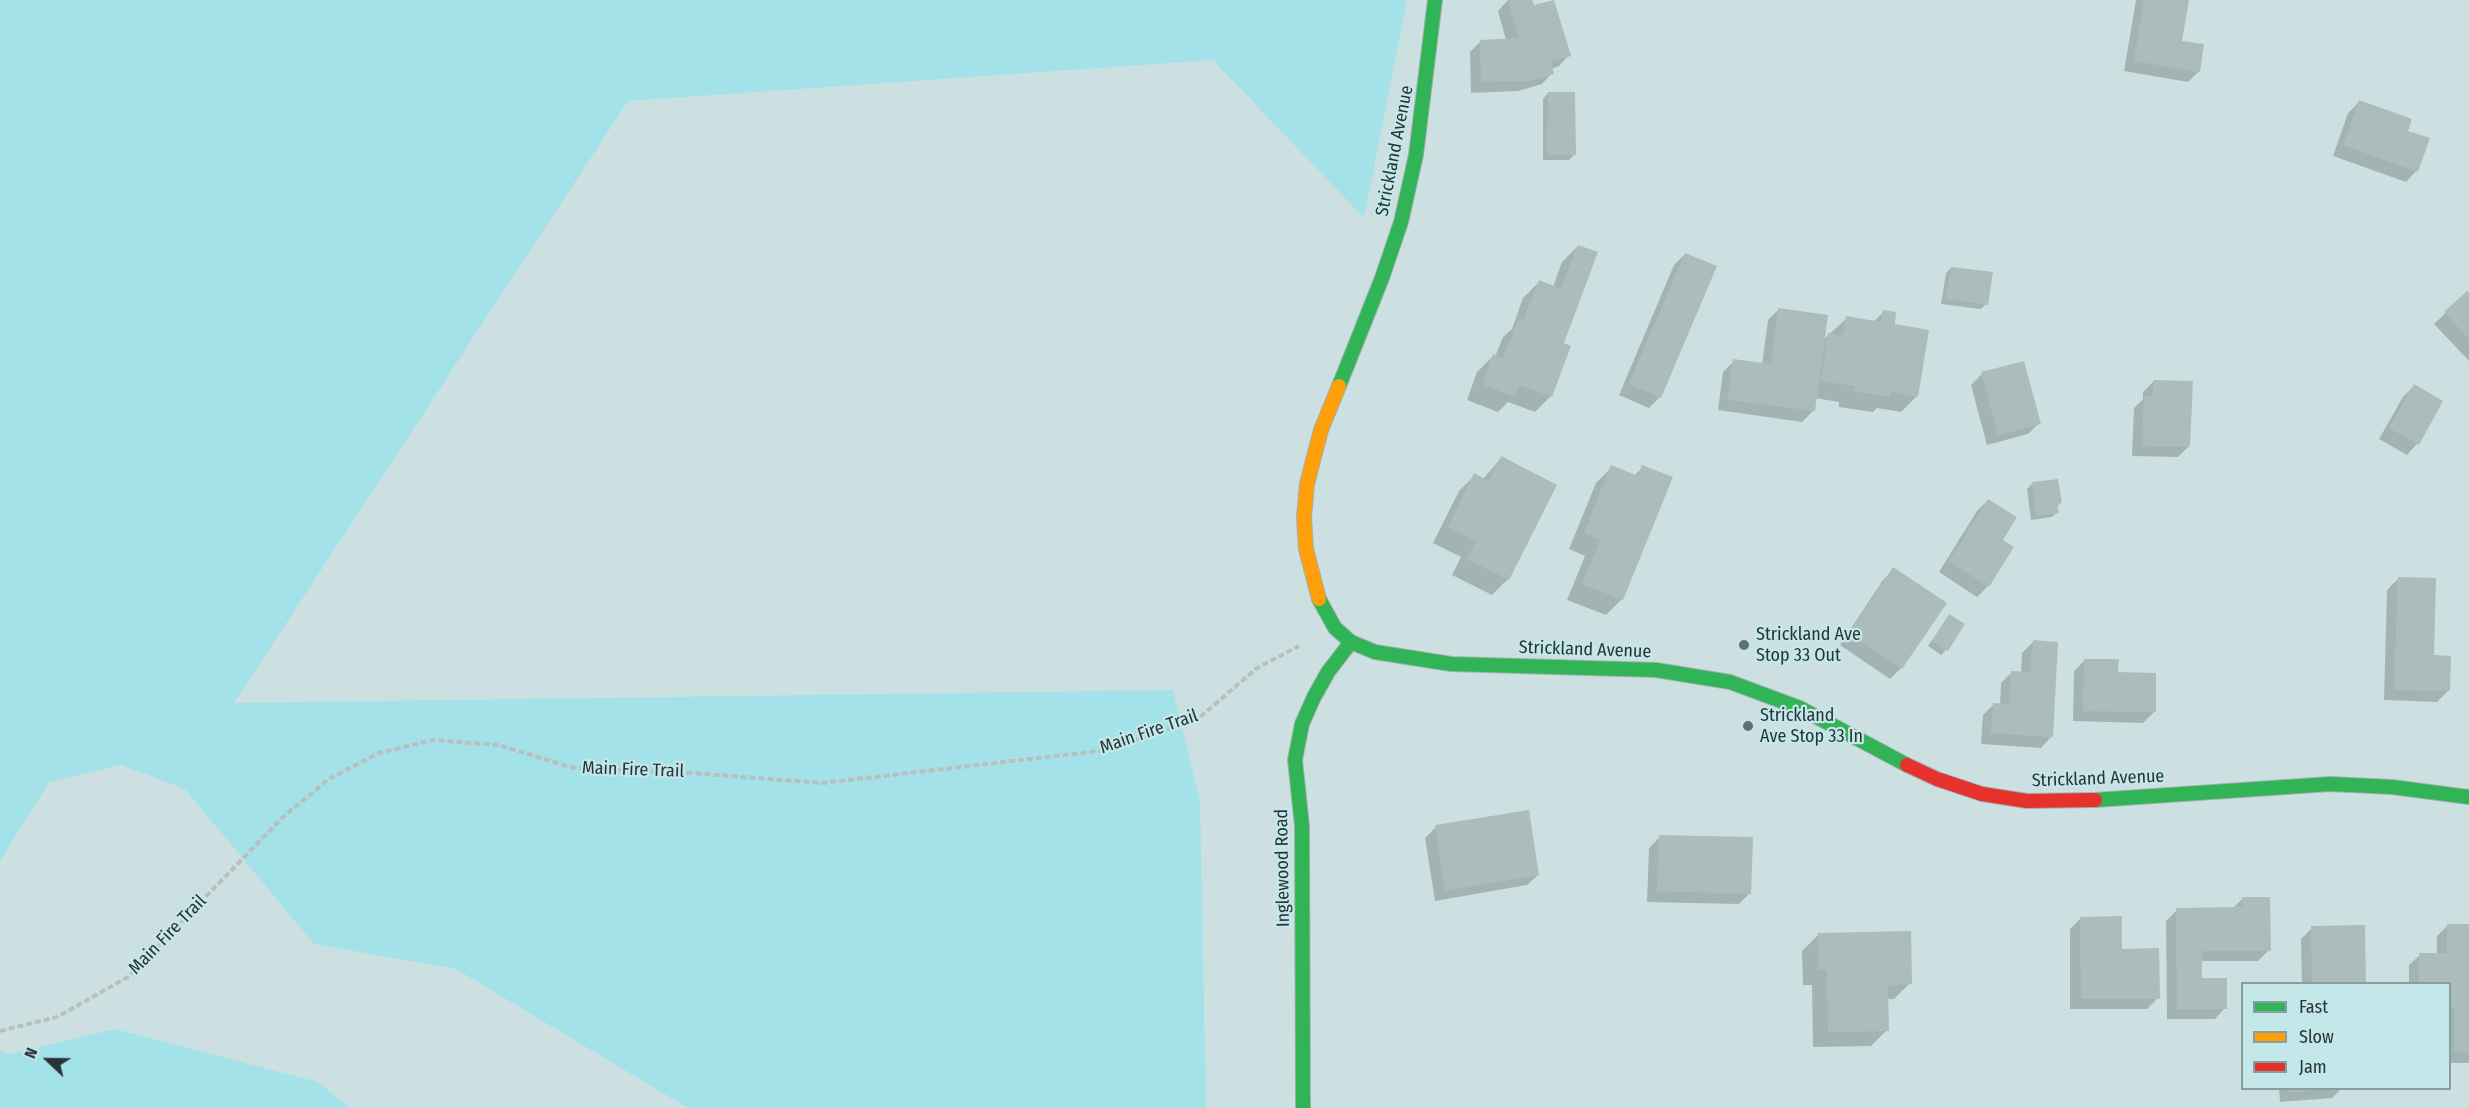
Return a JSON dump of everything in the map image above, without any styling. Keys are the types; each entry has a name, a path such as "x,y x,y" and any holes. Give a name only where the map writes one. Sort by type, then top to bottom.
{"street":[{"name":"Strickland Avenue","path":"1436,0 1416,155 1401,222 1382,278 1321,430 1307,484 1304,517 1306,549 1320,603 1335,628 1352,642 1374,652 1451,664 1656,670 1730,682 1800,708 1891,758 1937,779 1982,794 2027,801 2082,801 2330,784 2392,787 2469,797"},
{"name":"Inglewood Road","path":"1303,1108 1302,826 1295,760 1302,724 1314,697 1328,672 1352,642"}],"path":[{"name":"Main Fire Trail","path":"0,1031 57,1017 128,977 284,816 329,779 379,753 432,740 499,745 573,768 692,773 822,783 1108,750 1199,718 1257,668 1335,628"}],"shaded area":[{"path":"0,0 1407,0 1364,218 1213,60 628,101 234,703 1173,690 1200,801 1206,1108 688,1108 456,969 314,944 185,789 121,765 49,782 0,861"},
{"path":"115,1029 318,1082 350,1108 0,1108 0,1051 10,1054"}],"building":[{"path":"1508,0 1532,0 1534,5 1554,0 1571,56 1551,62 1554,74 1530,81 1481,82 1480,40 1519,38"},
{"path":"2144,0 2189,0 2182,41 2204,44 2200,72 2134,61"},
{"path":"1548,92 1575,92 1576,155 1547,155"},
{"path":"2359,100 2412,119 2408,131 2430,138 2418,172 2343,145"},
{"path":"1578,245 1598,252 1564,343 1571,346 1552,397 1520,385 1515,397 1482,384 1493,354 1503,358 1518,320 1523,322 1539,280 1561,289"},
{"path":"1685,253 1717,266 1661,398 1629,384"},
{"path":"1951,267 1993,272 1988,305 1946,299"},
{"path":"2467,291 2469,293 2469,339 2444,312"},
{"path":"1778,308 1828,315 1815,411 1728,400 1733,359 1771,364"},
{"path":"1883,310 1896,312 1895,324 1929,330 1918,397 1891,392 1890,397 1854,391 1855,386 1821,381 1828,333 1843,335 1846,316 1881,322"},
{"path":"2024,361 2041,424 1998,435 1981,372"},
{"path":"2153,380 2193,381 2190,447 2142,446 2144,396 2153,396"},
{"path":"2414,384 2443,401 2419,445 2389,428"},
{"path":"1501,456 1557,485 1509,580 1467,559 1476,541 1448,527 1474,473 1489,481"},
{"path":"1611,465 1638,476 1642,465 1673,477 1623,600 1582,584 1600,540 1584,533"},
{"path":"2058,479 2062,503 2057,504 2059,513 2036,516 2032,482"},
{"path":"1988,499 2017,517 2003,540 2014,547 1989,587 1949,561"},
{"path":"1893,567 1947,603 1902,669 1849,633"},
{"path":"2398,577 2436,578 2434,655 2451,656 2450,691 2394,690"},
{"path":"1949,614 1965,624 1948,651 1932,641"},
{"path":"2033,640 2058,642 2053,737 1991,733 1993,703 2009,704 2011,671 2030,672"},
{"path":"2084,659 2119,659 2118,672 2156,673 2156,712 2083,711"},
{"path":"1529,810 1539,875 1445,891 1435,825"},
{"path":"1659,835 1753,837 1751,894 1657,891"},
{"path":"2242,897 2270,897 2271,951 2202,951 2202,978 2227,978 2227,1009 2177,1009 2176,908 2242,907"},
{"path":"2122,916 2122,949 2159,948 2160,999 2081,999 2080,917"},
{"path":"2447,924 2469,924 2469,1053 2454,1052 2454,1007 2451,1007 2451,982 2419,982 2419,953 2447,953"},
{"path":"2365,925 2366,982 2312,982 2311,926"},
{"path":"1911,931 1912,984 1888,985 1889,1031 1828,1032 1827,970 1818,969 1818,933"},
{"path":"2290,1090 2315,1090 2290,1092"}],"traffic: fast":[{"path":"1339,386 1382,278 1401,222 1416,155 1435,0"},
{"path":"1319,599 1335,628 1351,642 1375,652 1451,664 1656,670 1730,682 1800,708 1907,765"},
{"path":"1303,1108 1302,826 1295,760 1302,724 1314,697 1328,672 1351,642"},
{"path":"2095,800 2330,784 2392,787 2469,797"}],"traffic: slow":[{"path":"1319,599 1306,549 1304,517 1307,484 1321,430 1339,386"}],"traffic: jam":[{"path":"1907,765 1937,779 1982,794 2027,801 2095,800"}],"place":[{"name":"Strickland Ave Stop 33 Out","path":"1744,645"},
{"name":"Strickland Ave Stop 33 In","path":"1748,726"}]}
